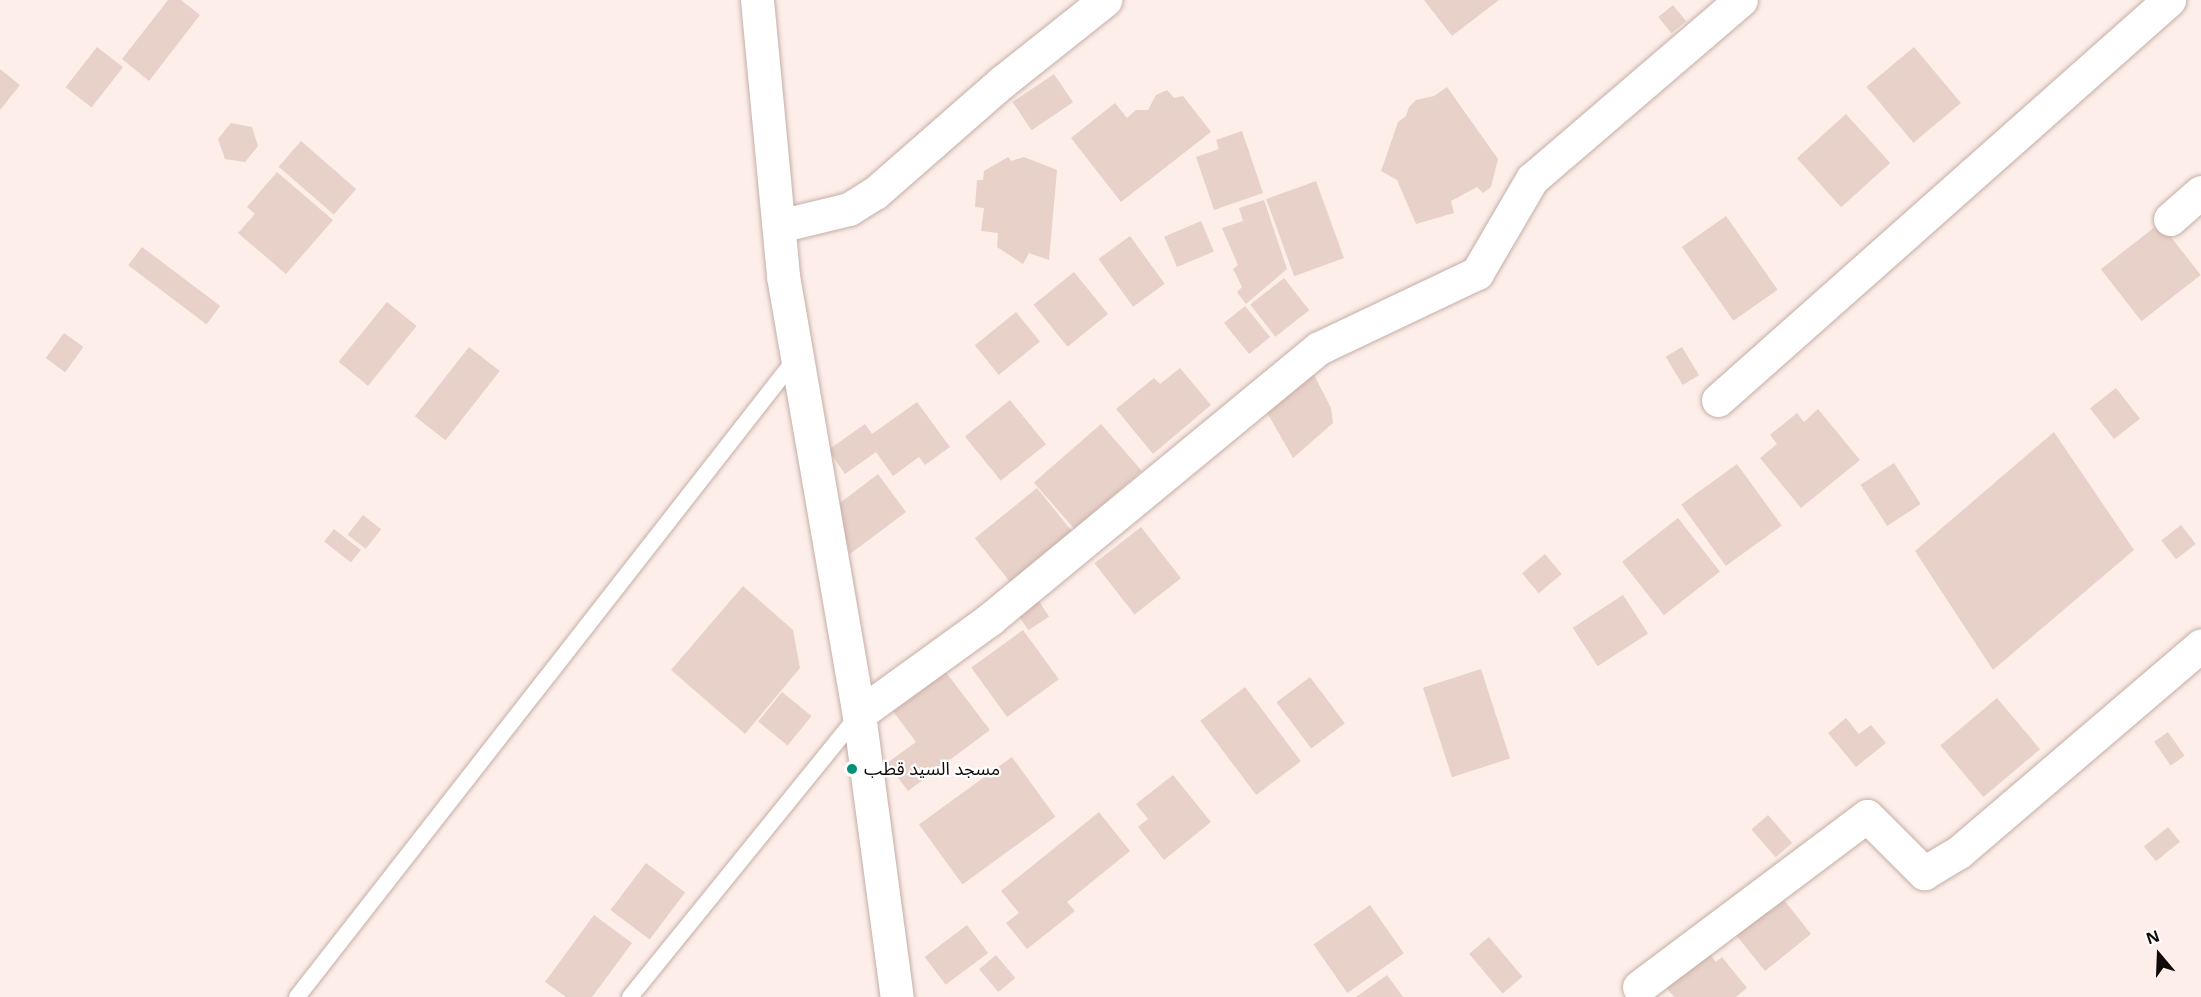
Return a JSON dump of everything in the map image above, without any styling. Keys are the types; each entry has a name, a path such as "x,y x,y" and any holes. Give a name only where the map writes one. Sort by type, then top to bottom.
{"street":[{"path":"757,0 779,226 796,358 859,714 897,997"},
{"path":"779,226 849,208 875,193 1002,82 1105,0"},
{"path":"859,714 990,619 1319,348 1477,273 1532,178 1741,0"},
{"path":"1718,400 2169,0"},
{"path":"2170,219 2201,192"},
{"path":"1639,987 1867,816 1924,873 1959,852 2201,645"}],"lane":[{"path":"297,997 796,358"},
{"path":"630,997 859,714"}],"building":[{"path":"168,0 181,0 200,15 149,81 122,59"},
{"path":"1424,0 1499,0 1452,36"},
{"path":"1673,5 1686,21 1671,33 1658,17"},
{"path":"97,47 123,67 92,108 66,87"},
{"path":"1914,47 1961,103 1913,143 1867,87"},
{"path":"0,69 20,85 0,110"},
{"path":"1054,74 1073,102 1032,130 1013,102"},
{"path":"1447,87 1498,159 1491,187 1483,193 1477,187 1451,201 1454,213 1416,224 1397,180 1381,171 1398,122 1406,116 1409,107 1416,100 1434,96"},
{"path":"1167,90 1174,98 1183,96 1211,132 1121,202 1071,138 1115,103 1127,118 1136,110 1148,110 1156,95"},
{"path":"1846,114 1890,163 1841,207 1797,158"},
{"path":"231,123 252,127 258,146 245,162 225,159 218,139"},
{"path":"1242,131 1263,193 1214,210 1196,157 1219,149 1216,140"},
{"path":"301,141 356,189 334,215 279,167"},
{"path":"1008,157 1011,161 1024,157 1057,170 1049,260 1029,253 1023,264 997,247 998,233 981,231 984,208 975,207 977,180 983,180 984,171"},
{"path":"277,172 333,220 286,274 238,233 255,214 247,207"},
{"path":"1316,181 1344,258 1294,276 1266,199"},
{"path":"1264,200 1287,269 1246,304 1237,292 1242,287 1233,269 1238,265 1222,228 1243,221 1239,208"},
{"path":"1726,216 1778,290 1733,321 1682,247"},
{"path":"1201,221 1214,251 1177,267 1164,237"},
{"path":"2160,223 2201,275 2142,321 2101,269"},
{"path":"1130,236 1165,284 1133,307 1098,259"},
{"path":"142,247 220,306 206,324 128,265"},
{"path":"1074,272 1108,314 1068,347 1034,305"},
{"path":"1284,278 1309,310 1275,337 1250,304"},
{"path":"387,302 417,326 368,386 339,362"},
{"path":"1245,306 1270,337 1249,354 1224,323"},
{"path":"1016,312 1040,342 999,375 975,345"},
{"path":"64,333 83,347 65,372 46,358"},
{"path":"469,347 500,371 446,440 415,416"},
{"path":"1682,347 1699,375 1683,385 1666,357"},
{"path":"1180,368 1211,405 1153,454 1116,409 1154,378 1160,384"},
{"path":"1312,371 1331,408 1333,423 1293,458 1265,409"},
{"path":"2116,388 2140,419 2114,439 2090,408"},
{"path":"1010,400 1046,444 1001,481 965,437"},
{"path":"917,402 950,447 925,465 919,457 893,476 876,452 845,474 828,450 865,424 872,434"},
{"path":"1818,409 1860,460 1801,508 1760,458 1777,444 1770,435 1797,413 1804,422"},
{"path":"1101,424 1142,471 1075,529 1034,482"},
{"path":"2054,432 2134,550 1993,670 1915,551"},
{"path":"1894,463 1921,504 1887,526 1860,485"},
{"path":"1737,464 1782,525 1726,566 1681,505"},
{"path":"878,474 906,512 850,554 836,506"},
{"path":"1037,488 1076,536 1014,587 975,538"},
{"path":"363,515 381,529 366,549 348,535"},
{"path":"1678,518 1720,572 1664,615 1622,562"},
{"path":"2181,525 2196,544 2176,559 2161,540"},
{"path":"1141,527 1181,578 1135,615 1095,563"},
{"path":"334,529 361,550 351,563 324,542"},
{"path":"1545,554 1562,574 1539,593 1522,573"},
{"path":"743,586 793,630 800,668 745,734 671,670"},
{"path":"1034,594 1049,616 1028,630 1013,608"},
{"path":"1623,595 1648,634 1598,666 1573,628"},
{"path":"1023,630 1059,679 1007,717 971,668"},
{"path":"1481,669 1510,758 1452,777 1423,688"},
{"path":"945,671 990,730 908,791 887,763 916,742 892,710"},
{"path":"1310,677 1345,723 1311,749 1276,702"},
{"path":"1245,687 1301,761 1256,795 1200,721"},
{"path":"782,692 812,716 788,745 758,722"},
{"path":"1997,698 2040,749 1983,797 1940,746"},
{"path":"1846,718 1859,734 1871,725 1886,743 1856,767 1828,733"},
{"path":"2168,732 2185,756 2171,766 2154,742"},
{"path":"1012,757 1055,817 962,884 919,825"},
{"path":"1173,775 1211,822 1164,860 1138,827 1148,819 1136,804"},
{"path":"1099,812 1130,851 1067,902 1075,911 1027,949 1006,923 1019,913 1001,891"},
{"path":"1768,815 1792,843 1776,857 1751,829"},
{"path":"2168,827 2180,842 2156,861 2144,847"},
{"path":"646,863 685,892 650,940 610,910"},
{"path":"1784,900 1811,934 1765,971 1732,930 1767,908 1770,912"},
{"path":"1370,905 1404,953 1347,993 1313,945"},
{"path":"594,915 632,943 592,997 566,997 545,982"},
{"path":"967,925 988,953 946,985 925,957"},
{"path":"1489,937 1522,977 1503,994 1469,954"},
{"path":"1706,950 1716,962 1722,957 1747,988 1736,997 1674,997 1664,985"},
{"path":"996,955 1015,978 998,992 979,969"},
{"path":"1387,975 1403,997 1356,997"}],"place":[{"name":"مسجد السيد قطب","path":"852,769"}]}
